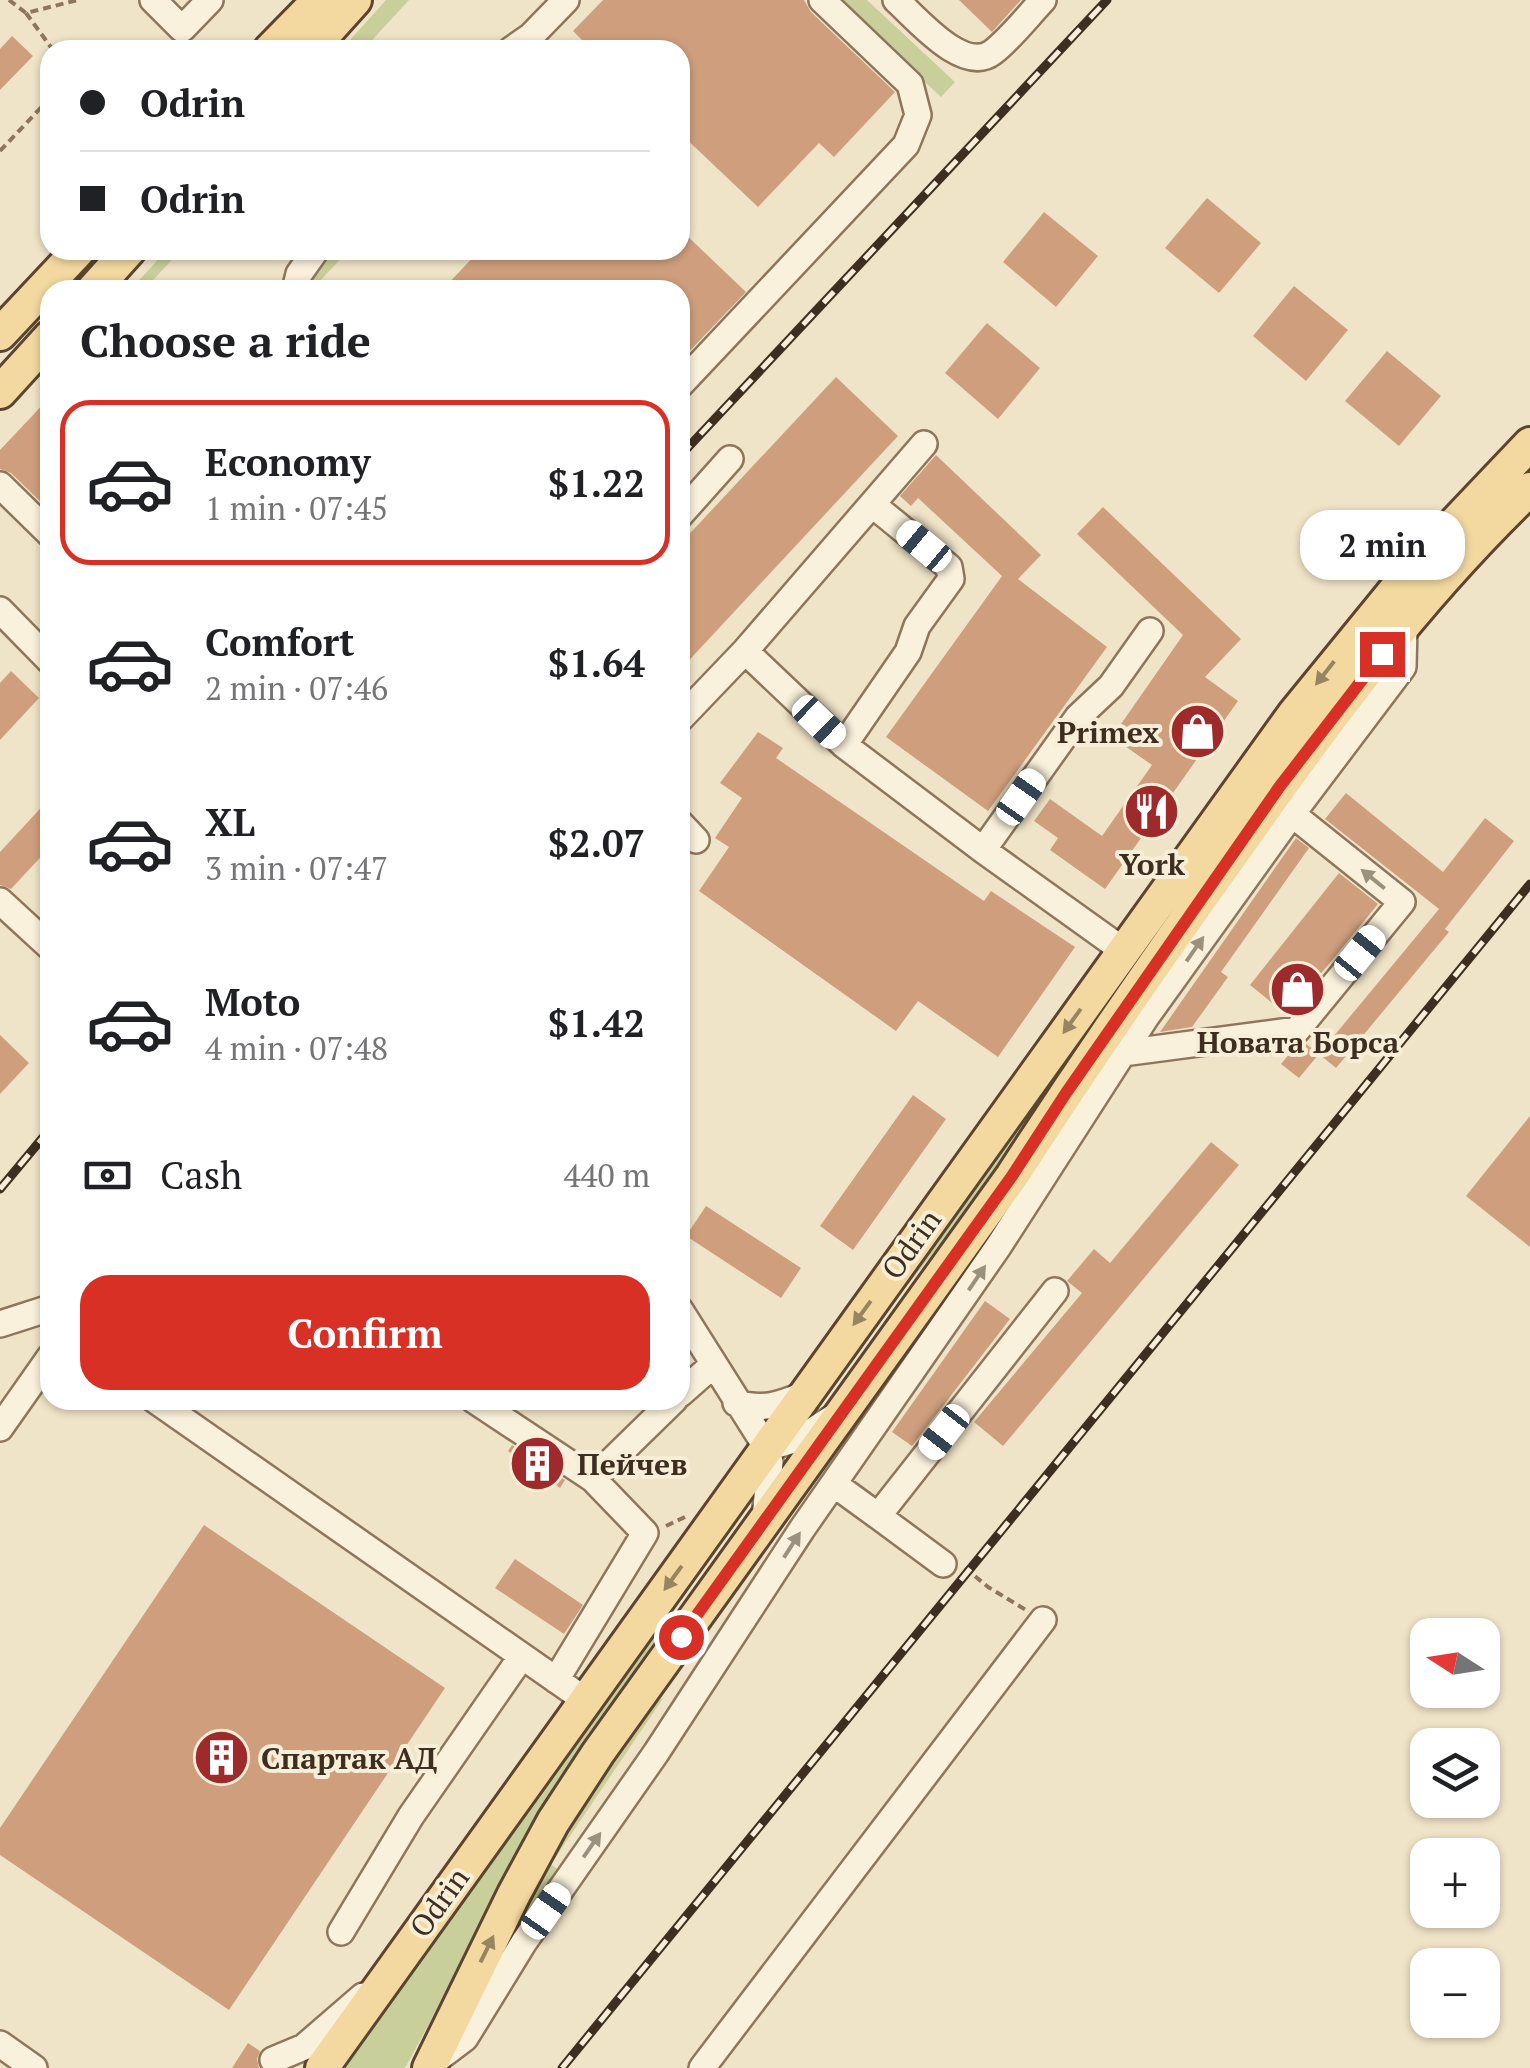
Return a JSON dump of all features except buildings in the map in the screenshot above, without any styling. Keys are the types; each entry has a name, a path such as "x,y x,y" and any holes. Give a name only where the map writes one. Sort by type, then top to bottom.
{"main road":[{"path":"280,40 318,0"},
{"path":"319,40 355,0"},
{"path":"51,280 70,260"},
{"path":"102,280 120,260"},
{"path":"0,334 40,291"},
{"path":"0,392 40,348"},
{"name":"Odrin","path":"322,2068 1232,798 1344,650 1418,562 1530,444"},
{"name":"Odrin","path":"430,2065 553,1822 598,1753 1012,1176 1303,754 1404,627 1526,497"},
{"path":"1066,1093 1075,1061 1126,984 1124,951"}],"street":[{"path":"153,0 182,29 210,0"},
{"path":"526,40 566,0"},
{"path":"690,373 906,145 918,115 910,84 822,0"},
{"path":"896,0 954,52 972,59 990,55 1043,0"},
{"path":"690,709 746,650 924,444"},
{"path":"690,504 730,458"},
{"path":"0,484 40,524"},
{"path":"844,745 908,652 918,626 951,580 949,568 873,505"},
{"path":"0,610 40,650"},
{"path":"430,2065 465,2038 524,1942 998,1248 1124,1052 1292,814 1403,667 1404,627"},
{"path":"983,850 1078,717 1111,686 1150,631"},
{"path":"746,650 844,745 1124,951"},
{"path":"1124,1052 1297,1030 1402,902 1292,814"},
{"path":"0,901 40,938"},
{"path":"878,1516 1054,1291"},
{"path":"0,1324 40,1311"},
{"path":"690,1327 767,1448 770,1477 765,1520"},
{"path":"690,1385 713,1365"},
{"path":"0,1428 40,1370"},
{"path":"736,1403 773,1408 802,1396"},
{"path":"169,1410 585,1700"},
{"path":"489,1410 594,1479 645,1533 556,1680"},
{"path":"594,1479 664,1410"},
{"path":"767,1448 803,1437 841,1413"},
{"path":"834,1484 943,1564"},
{"path":"702,2068 1043,1620"},
{"path":"341,1932 411,1816 522,1656"},
{"path":"273,2060 304,2047 386,1977"},
{"path":"0,2044 34,2068"}],"path":[{"path":"10,0 26,13 46,40"},
{"path":"26,13 78,0"},
{"path":"0,151 40,109"},
{"path":"943,1564 954,1562 968,1569 988,1587 1043,1620"}],"green space":[{"path":"386,0 409,0 372,40 350,40"},
{"path":"837,0 867,0 955,82 941,97"},
{"path":"158,260 172,260 153,280 139,280"},
{"path":"327,260 340,260 321,280 308,280"},
{"path":"1080,1038 1084,1040 976,1199 906,1287 903,1284"},
{"path":"673,1604 676,1606 661,1630 530,1831 405,2068 342,2068"},
{"path":"664,1697 551,1864 562,1873 523,1928 517,1924 579,1809 647,1710"}],"railway":[{"path":"690,445 1107,0"},
{"path":"562,2068 1530,884"},
{"path":"0,1189 40,1141"}],"place":[{"name":"Primex","path":"1198,732"},
{"name":"York","path":"1152,811"},
{"name":"Новата Борса","path":"1298,990"},
{"name":"Пейчев","path":"538,1464"},
{"name":"Спартак АД","path":"222,1758"}],"route":[{"path":"681,1637 1012,1176 1210,884 1303,754 1382,654"}]}
